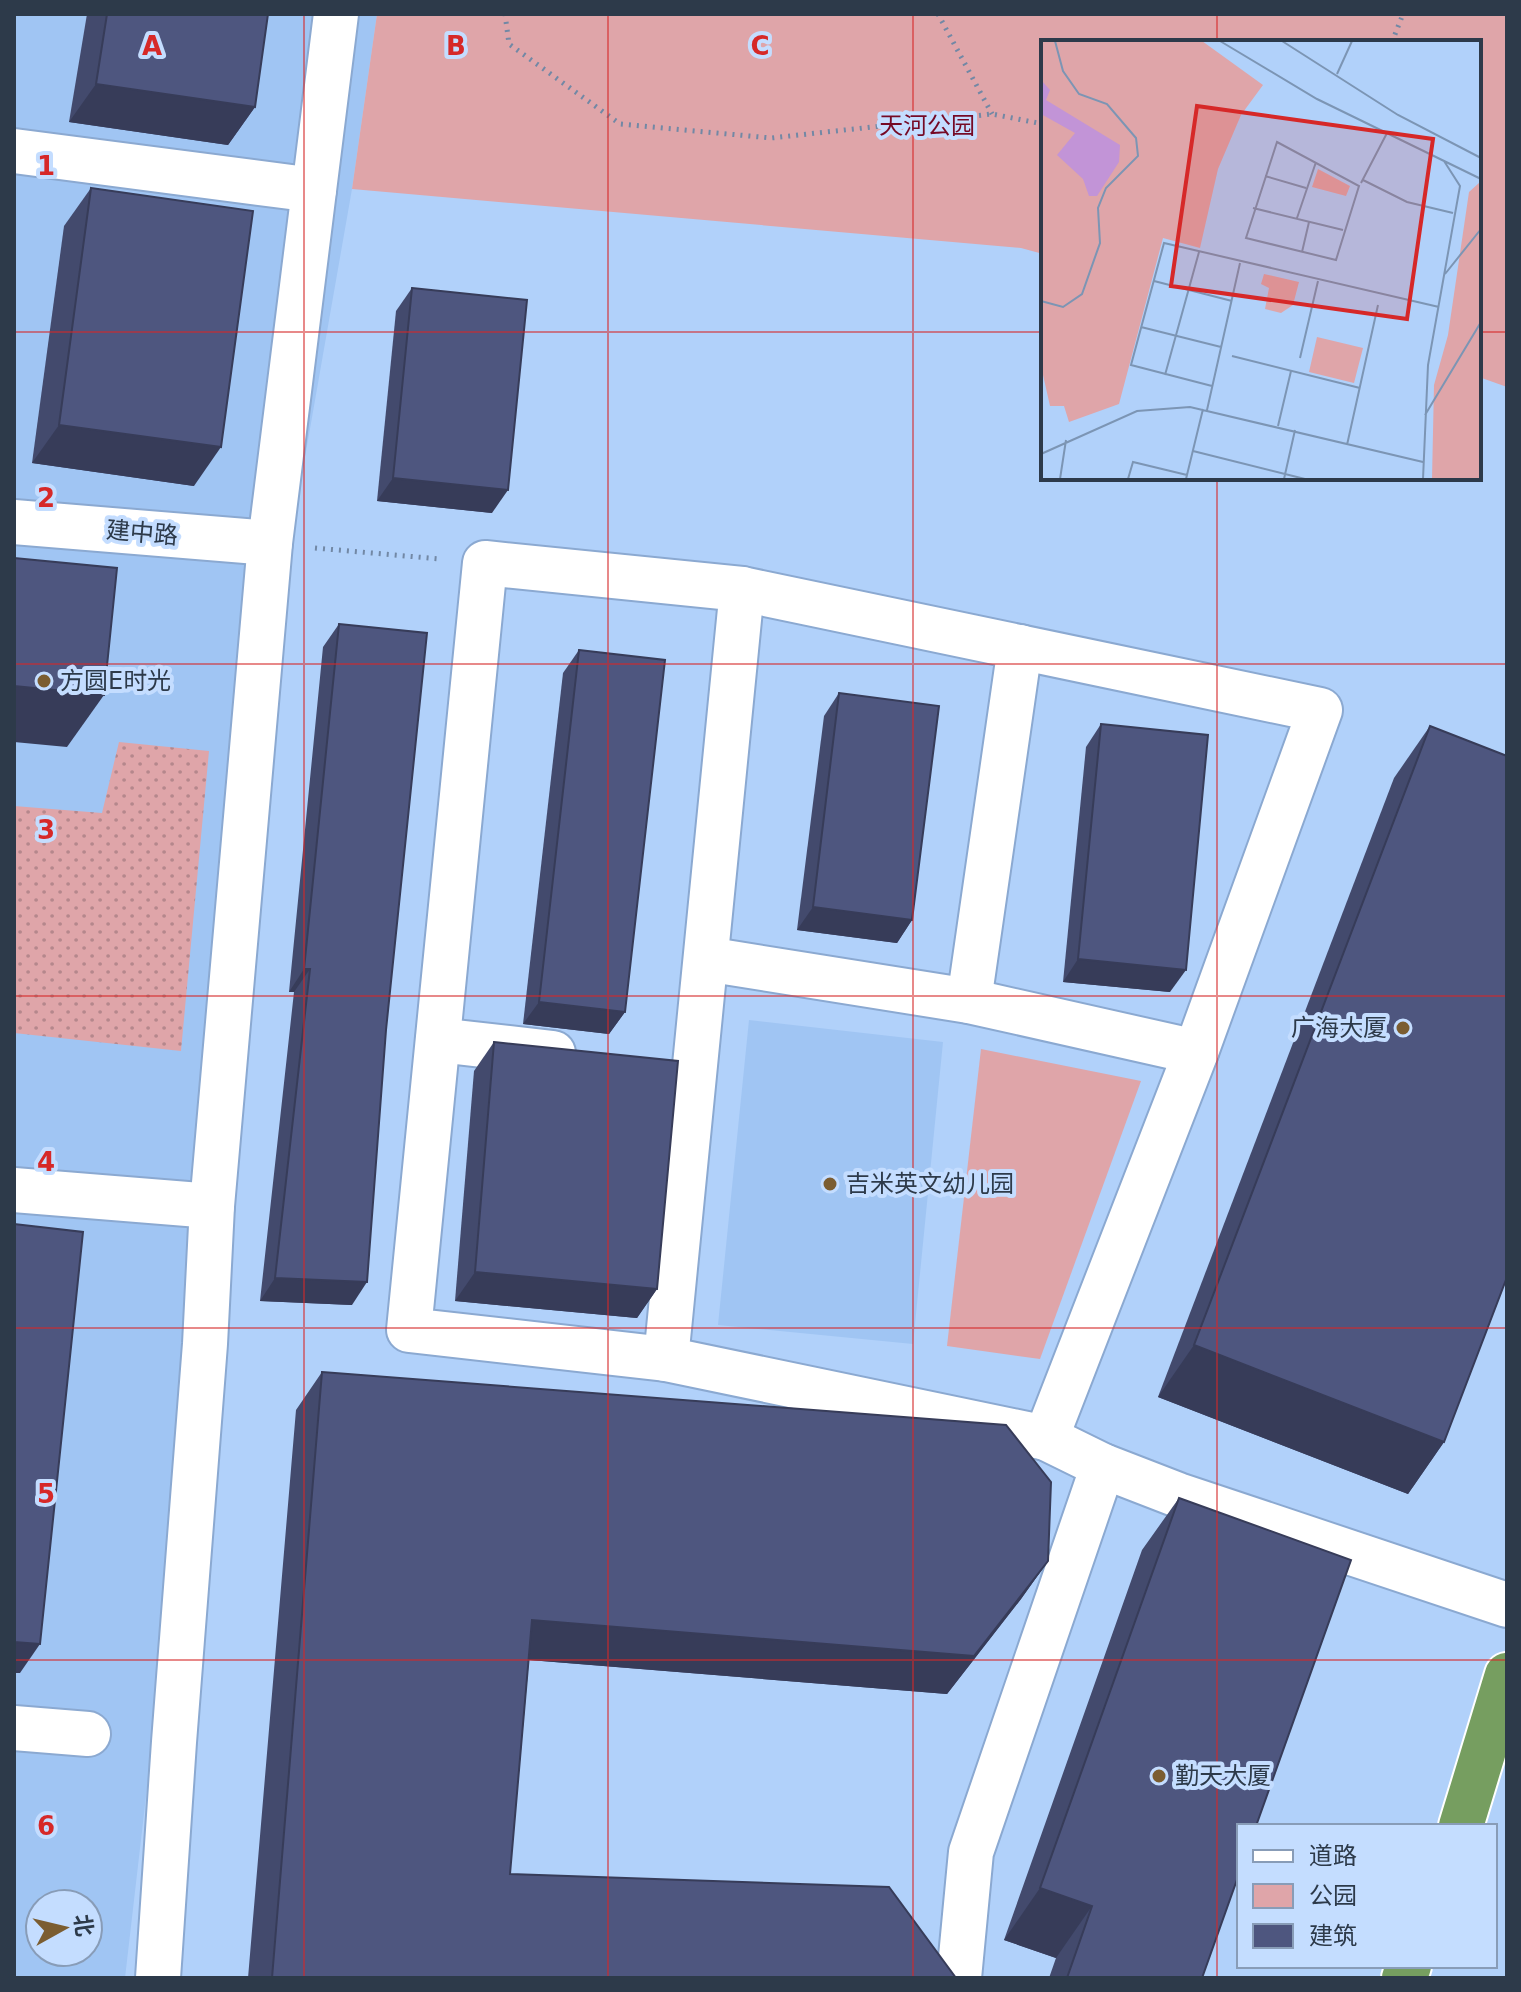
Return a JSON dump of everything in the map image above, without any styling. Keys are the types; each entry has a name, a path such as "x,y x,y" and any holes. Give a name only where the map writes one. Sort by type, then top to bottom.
{"highway":[{"path":"1462,1824 1507,1675"}],"street":[{"path":"158,1978 205,1344 212,1206 270,543 336,14"},
{"path":"14,151 314,190"},
{"name":"建中路","path":"14,522 270,543"},
{"path":"1046,1438 1196,1052 1320,710 742,589 485,563 409,1330 666,1359 1046,1438 1103,1466 1178,1495 1507,1605"},
{"path":"666,1359 742,589"},
{"path":"969,1001 1020,647"},
{"path":"706,959 969,1001 1196,1052"},
{"path":"438,1040 589,1057"},
{"path":"649,1064 695,1069"},
{"path":"14,1190 212,1206"},
{"path":"959,1978 971,1852 1103,1466"},
{"path":"14,1728 88,1734"}],"path":[{"path":"505,14 509,44 620,124 771,138 992,114 1041,124"},
{"path":"938,14 992,114"},
{"path":"1393,40 1403,14"},
{"path":"270,543 417,557"}],"shaded area":[{"path":"14,14 377,14 352,189 293,526 125,1978 14,1978"},
{"name":"吉米英文幼儿园","path":"749,1020 943,1042 913,1344 718,1325"}],"green space":[{"name":"天河公园","path":"377,14 1507,14 1507,387 1481,378 1481,40 1041,40 1041,253 1021,248 352,189"},
{"path":"119,742 209,751 181,1051 14,1033 14,806 102,813"},
{"path":"981,1049 1141,1081 1040,1359 947,1346"}],"building":[{"path":"107,14 268,14 255,107 96,84"},
{"path":"91,188 253,211 221,447 59,425"},
{"path":"412,288 527,300 508,490 393,478"},
{"path":"14,558 117,568 104,695 14,686"},
{"path":"339,624 427,633 386,1030 367,1282 275,1278 310,969 304,969"},
{"path":"579,650 665,660 625,1012 539,1002"},
{"path":"839,693 939,706 912,920 813,907"},
{"path":"1101,724 1208,735 1186,970 1078,959"},
{"name":"广海大厦","path":"1430,726 1507,756 1507,1277 1444,1442 1194,1345"},
{"path":"494,1042 678,1061 657,1289 475,1272"},
{"path":"14,1224 83,1232 40,1644 14,1642"},
{"path":"322,1372 1006,1425 1051,1482 1048,1561 974,1656 532,1620 510,1874 889,1887 956,1978 272,1978"},
{"name":"勤天大厦","path":"1179,1498 1351,1560 1257,1824 1237,1824 1237,1880 1202,1978 1067,1978 1092,1906 1040,1888"}],"place":[{"name":"方圆E时光","path":"44,681"},
{"name":"广海大厦","path":"1403,1028"},
{"name":"吉米英文幼儿园","path":"830,1184"},
{"name":"勤天大厦","path":"1159,1776"}]}
